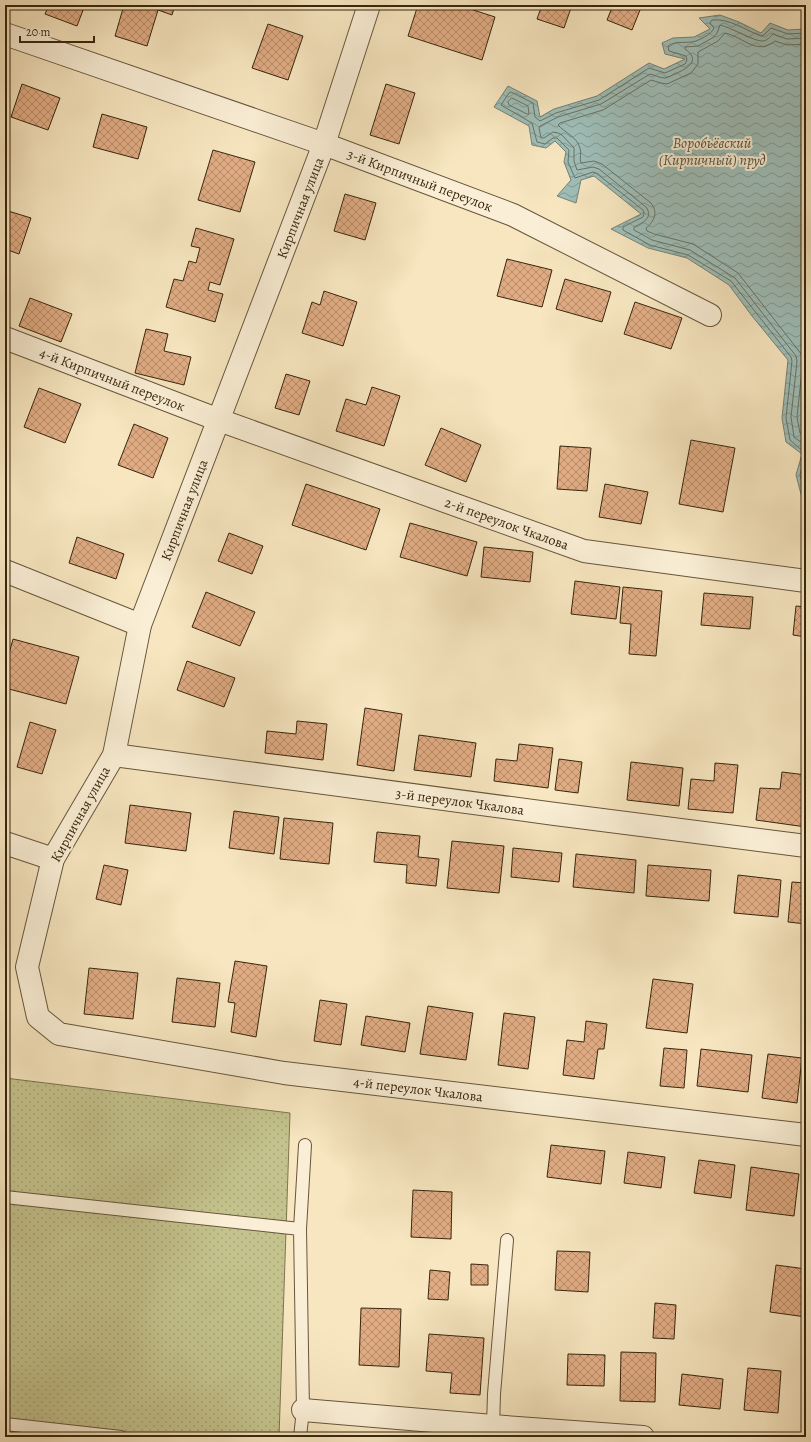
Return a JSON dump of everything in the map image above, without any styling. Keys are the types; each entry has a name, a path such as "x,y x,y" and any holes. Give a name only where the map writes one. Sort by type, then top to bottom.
{"street":[{"name":"Кирпичная улица","path":"38,1017 27,967 53,859 114,754 140,625 324,144 369,5"},
{"name":"3-й Кирпичный переулок","path":"5,34 324,144 513,215 710,315"},
{"name":"4-й Кирпичный переулок","path":"5,338 219,420"},
{"name":"2-й переулок Чкалова","path":"219,420 584,551 806,581"},
{"path":"5,571 140,625"},
{"name":"3-й переулок Чкалова","path":"114,754 548,813 806,846"},
{"path":"5,843 53,859"},
{"name":"4-й переулок Чкалова","path":"38,1017 59,1034 284,1073 806,1135"},
{"path":"303,1410 500,1430 643,1437"}],"lane":[{"path":"300,1437 303,1410 300,1229 305,1145"},
{"path":"5,1197 300,1229"},
{"path":"500,1430 494,1394 507,1240"},
{"path":"5,1424 121,1437"}],"shaded area":[{"path":"5,1078 290,1113 279,1437 5,1437"}],"water":[{"name":"Воробьёвский (Кирпичный) пруд","path":"720,15 739,22 761,33 770,23 788,30 806,29 806,513 796,475 802,454 786,442 782,418 788,360 729,285 687,258 648,248 611,229 641,214 594,176 581,180 576,203 557,196 571,180 564,162 566,152 555,141 546,148 532,145 529,126 494,107 508,86 537,101 540,117 554,109 597,96 649,63 664,69 685,59 665,54 662,43 673,38 694,37 710,29 699,18"}],"building":[{"path":"49,5 85,5 77,26 45,14"},
{"path":"124,5 175,5 172,15 158,10 147,46 115,36"},
{"path":"418,5 458,5 495,17 482,60 408,36"},
{"path":"542,5 572,5 564,28 537,19"},
{"path":"613,5 642,5 632,30 607,20"},
{"path":"268,24 303,36 288,80 252,68"},
{"path":"22,84 60,98 48,130 11,117"},
{"path":"386,84 415,93 399,144 370,135"},
{"path":"102,114 147,127 138,159 93,147"},
{"path":"213,150 255,162 240,212 198,200"},
{"path":"345,194 376,203 365,240 334,231"},
{"path":"5,210 31,218 19,254 5,249"},
{"path":"196,228 234,239 220,285 210,282 208,290 223,294 215,322 166,307 174,279 183,281 189,261 196,263 200,248 191,246"},
{"path":"507,259 552,270 542,307 497,296"},
{"path":"565,279 611,292 602,322 556,309"},
{"path":"324,291 357,302 343,346 302,333 312,302 320,305"},
{"path":"30,298 72,314 61,342 19,326"},
{"path":"635,302 682,318 671,349 624,334"},
{"path":"146,329 168,334 164,351 191,357 184,385 135,373"},
{"path":"286,374 310,381 299,415 275,408"},
{"path":"372,387 400,396 384,446 336,431 346,399 366,405"},
{"path":"39,388 81,404 65,443 24,427"},
{"path":"134,424 168,438 153,478 118,465"},
{"path":"441,428 481,445 466,482 425,465"},
{"path":"691,440 735,448 723,512 679,504"},
{"path":"560,446 591,448 587,491 557,489"},
{"path":"306,484 380,509 366,550 292,525"},
{"path":"605,484 648,492 641,524 599,517"},
{"path":"410,523 477,542 467,576 400,557"},
{"path":"229,533 263,546 252,574 218,561"},
{"path":"77,537 124,554 116,579 69,563"},
{"path":"484,547 533,552 530,582 481,577"},
{"path":"575,581 620,587 616,619 571,614"},
{"path":"623,587 662,591 656,656 629,654 631,624 620,623"},
{"path":"206,592 255,612 240,646 192,627"},
{"path":"704,593 753,597 750,629 701,625"},
{"path":"796,606 806,607 806,637 793,635"},
{"path":"13,639 79,657 66,704 5,688 5,668"},
{"path":"187,661 235,678 224,707 177,690"},
{"path":"365,708 402,714 394,771 357,765"},
{"path":"297,721 327,724 323,760 265,753 267,731 296,734"},
{"path":"30,722 56,730 42,774 17,767"},
{"path":"419,735 476,743 471,777 414,770"},
{"path":"519,744 553,748 548,788 494,781 496,759 517,761"},
{"path":"559,759 582,762 578,793 555,790"},
{"path":"631,762 683,768 679,806 627,800"},
{"path":"715,763 738,765 733,813 688,809 691,779 714,781"},
{"path":"782,772 806,775 806,827 756,820 760,788 780,789"},
{"path":"130,805 191,813 186,851 125,843"},
{"path":"234,811 279,817 274,854 229,848"},
{"path":"284,818 333,823 329,864 280,859"},
{"path":"377,832 420,836 418,857 439,859 436,886 406,883 407,865 374,862"},
{"path":"452,841 504,846 499,893 447,888"},
{"path":"513,848 562,853 559,882 511,877"},
{"path":"576,854 636,860 634,893 573,887"},
{"path":"104,865 128,870 121,905 96,899"},
{"path":"648,865 711,870 709,901 646,896"},
{"path":"738,875 781,880 778,917 734,913"},
{"path":"792,882 806,883 806,924 788,922"},
{"path":"235,961 267,966 256,1037 231,1032 235,1003 228,1002"},
{"path":"89,968 138,973 133,1019 84,1014"},
{"path":"177,978 220,983 215,1027 172,1022"},
{"path":"653,979 693,984 687,1033 646,1028"},
{"path":"320,1000 347,1004 341,1045 314,1041"},
{"path":"428,1006 473,1013 466,1060 420,1054"},
{"path":"504,1013 535,1017 528,1069 498,1065"},
{"path":"366,1016 410,1023 405,1052 361,1045"},
{"path":"586,1021 607,1024 604,1049 598,1049 594,1079 563,1075 567,1040 584,1042"},
{"path":"664,1048 687,1050 684,1088 660,1086"},
{"path":"701,1049 752,1055 748,1092 697,1086"},
{"path":"768,1054 802,1058 797,1103 762,1098"},
{"path":"551,1145 605,1151 601,1184 547,1177"},
{"path":"628,1152 665,1157 661,1188 624,1183"},
{"path":"699,1160 735,1165 731,1198 694,1193"},
{"path":"751,1167 799,1174 794,1216 746,1210"},
{"path":"413,1190 452,1192 451,1239 411,1237"},
{"path":"557,1251 590,1252 588,1292 555,1290"},
{"path":"471,1264 488,1265 488,1285 471,1285"},
{"path":"776,1265 806,1269 806,1317 770,1312"},
{"path":"430,1270 450,1272 448,1300 428,1299"},
{"path":"655,1303 676,1305 674,1339 653,1338"},
{"path":"361,1308 401,1309 399,1367 359,1365"},
{"path":"429,1334 484,1338 480,1395 450,1393 452,1373 426,1371"},
{"path":"621,1352 656,1353 655,1402 620,1401"},
{"path":"568,1354 605,1355 604,1386 567,1385"},
{"path":"748,1368 781,1371 778,1413 744,1410"},
{"path":"682,1374 723,1379 720,1409 679,1405"}]}
